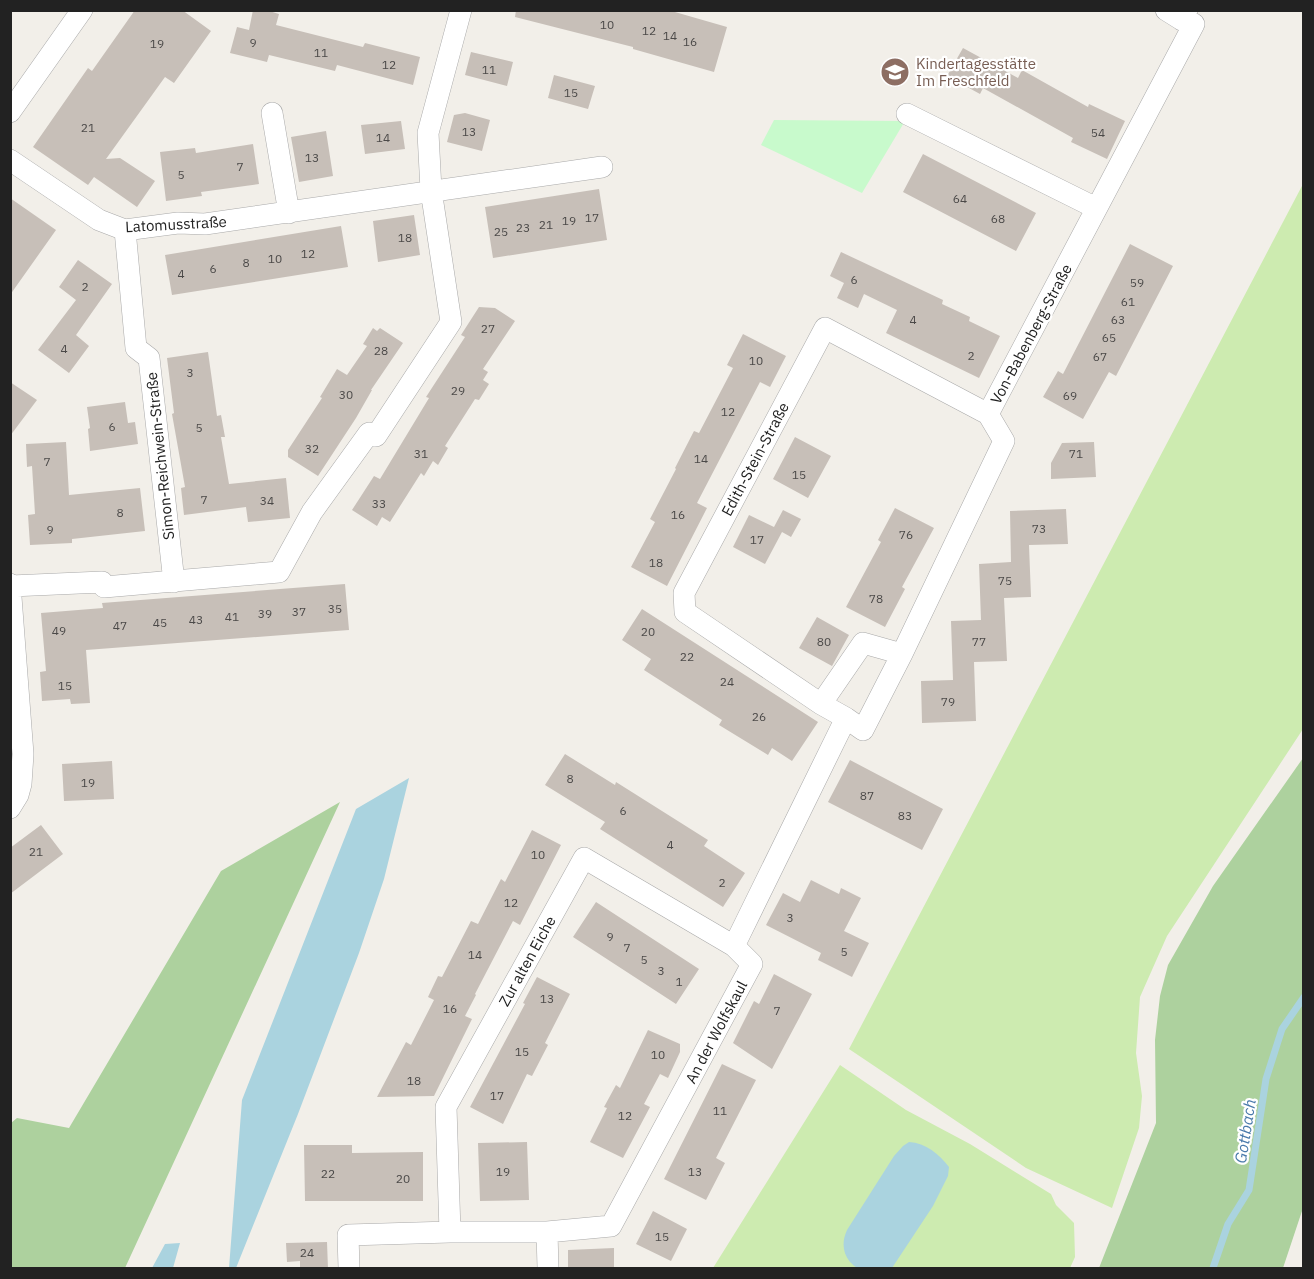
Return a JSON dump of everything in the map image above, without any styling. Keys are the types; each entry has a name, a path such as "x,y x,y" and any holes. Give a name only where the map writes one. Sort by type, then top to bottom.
{"street":[{"path":"10,112 82,10"},
{"path":"10,808 18,795 21,784 23,754 11,585 102,582 104,587 279,572 312,512 369,433 376,436 451,322 431,190 428,133 461,10"},
{"name":"Von-Babenberg-Straße","path":"821,704 863,730 1004,441 988,414 1194,24 1178,14"},
{"path":"272,113 289,213"},
{"path":"908,114 1096,208"},
{"name":"Latomusstraße","path":"10,160 99,220 125,230 178,223 205,224 289,213 431,190 602,167"},
{"name":"Simon-Reichwein-Straße","path":"125,230 136,348 149,357 174,582"},
{"name":"Edith-Stein-Straße","path":"821,704 685,612 684,593 825,328 988,414"},
{"path":"821,704 864,643 902,654"},
{"path":"734,946 846,718"},
{"name":"Zur alten Eiche","path":"450,1232 446,1107 584,858 734,946"},
{"name":"An der Wolfskaul","path":"349,1269 348,1235 547,1232 611,1226 752,964 734,946"},
{"path":"547,1232 548,1269"}],"green space":[{"path":"774,120 905,121 862,193 761,145"},
{"path":"1303,184 1303,729 1167,936 1140,997 1136,1053 1142,1096 1139,1128 1112,1208 1026,1168 849,1049"},
{"path":"1303,758 1304,1205 1283,1268 1099,1268 1156,1123 1155,1040 1160,996 1168,965 1213,886"},
{"path":"340,802 125,1268 11,1268 11,1123 17,1118 69,1128 221,871"},
{"path":"840,1065 906,1110 970,1144 1051,1194 1056,1205 1074,1223 1075,1257 1070,1268 713,1268"}],"water":[{"path":"409,778 384,879 359,953 236,1268 229,1268 242,1100 356,809"},
{"path":"909,1142 921,1144 941,1158 949,1167 948,1176 933,1206 892,1268 857,1268 847,1258 844,1250 847,1230 894,1156"},
{"path":"180,1243 173,1268 152,1268 165,1244"}],"building":[{"path":"135,10 182,10 211,31 174,83 165,77 106,159 120,158 155,181 137,207 94,177 88,185 33,147 88,68 92,71"},
{"path":"253,10 266,10 279,14 276,25 363,47 365,43 420,57 413,85 337,65 335,71 269,55 267,62 230,53 237,27 249,30"},
{"path":"516,10 668,10 727,27 714,72 633,49 633,47 515,17"},
{"path":"963,48 1018,78 1022,70 1088,107 1089,104 1125,121 1107,159 1071,142 1073,138 983,88 980,94 947,76"},
{"path":"471,52 513,62 507,86 465,75"},
{"path":"554,75 595,86 588,109 548,98"},
{"path":"465,113 490,120 482,151 447,142 454,115"},
{"path":"401,121 405,149 365,154 361,125"},
{"path":"326,131 333,176 299,182 291,137"},
{"path":"253,144 259,184 201,192 202,196 166,201 160,152 195,148 196,153"},
{"path":"923,154 1036,213 1016,251 903,192"},
{"path":"599,189 607,240 493,258 485,207"},
{"path":"10,198 56,230 10,295"},
{"path":"414,215 420,255 378,262 373,221"},
{"path":"341,226 348,267 172,295 165,255"},
{"path":"1130,244 1173,266 1116,376 1109,372 1083,419 1043,397 1058,371 1063,374"},
{"path":"841,252 943,300 942,304 970,317 969,321 1000,336 979,378 886,333 897,310 864,294 858,308 837,298 844,283 830,276"},
{"path":"78,260 112,284 76,335 89,346 69,373 38,350 76,300 59,287"},
{"path":"479,307 495,308 515,321 483,369 488,372 483,380 489,384 479,400 475,399 445,446 448,448 438,465 433,461 424,476 421,473 390,522 382,517 377,526 352,510 374,476 380,479 429,398 426,397 465,337 461,335"},
{"path":"373,328 377,331 380,328 403,343 318,476 288,457 288,450 322,398 320,397 337,369 347,375 367,346 363,344"},
{"path":"743,334 786,356 770,387 760,382 697,503 707,508 667,586 631,567 655,522 650,519 675,468 694,431 699,433 733,368 727,365"},
{"path":"208,352 217,416 221,415 225,437 221,437 229,484 286,478 290,518 248,522 246,507 184,515 181,488 185,487 172,414 174,413 167,358"},
{"path":"10,382 37,400 10,436"},
{"path":"125,402 128,423 135,422 138,444 90,451 87,407"},
{"path":"795,437 831,456 808,498 773,479"},
{"path":"66,442 69,495 140,488 145,531 72,539 72,543 30,545 28,515 35,514 32,466 27,467 26,444"},
{"path":"1094,442 1096,477 1051,479 1051,463 1062,443"},
{"path":"895,508 934,528 902,587 905,589 885,627 846,607 881,542 878,540"},
{"path":"1066,509 1068,544 1029,545 1031,597 1004,598 1007,661 974,662 976,721 922,723 921,681 953,680 951,621 981,620 979,564 1011,562 1010,511"},
{"path":"783,510 801,519 791,537 782,532 765,564 733,547 749,515 774,527"},
{"path":"345,584 349,630 86,650 90,703 71,704 70,699 42,701 40,672 46,671 41,613 103,608 102,603"},
{"path":"642,609 818,722 792,761 772,748 768,755 719,725 722,720 644,670 651,659 622,640"},
{"path":"817,617 849,635 832,666 799,648"},
{"path":"565,754 615,785 616,782 708,840 704,846 745,873 723,907 600,829 605,822 545,785"},
{"path":"850,760 943,809 922,850 828,802"},
{"path":"112,761 114,799 64,801 62,764"},
{"path":"41,825 63,854 10,894 10,848"},
{"path":"532,830 561,845 520,925 513,921 475,994 465,1016 472,1019 434,1096 377,1097 406,1042 411,1045 434,1000 428,997 438,976 442,977 471,921 478,924 501,879 505,882"},
{"path":"811,880 839,894 841,888 861,898 844,931 869,943 852,977 818,960 821,953 766,925 783,893 800,902"},
{"path":"596,902 699,969 676,1004 573,937"},
{"path":"774,974 812,994 772,1069 733,1043 754,1001 759,1004"},
{"path":"537,977 570,994 545,1043 548,1045 532,1076 527,1074 503,1124 470,1107"},
{"path":"648,1030 680,1044 680,1052 668,1078 660,1074 644,1104 650,1107 623,1158 590,1142 607,1108 604,1107 616,1085 620,1088"},
{"path":"722,1064 756,1080 716,1158 725,1163 706,1200 664,1179"},
{"path":"527,1142 529,1200 480,1201 478,1143"},
{"path":"304,1145 352,1145 352,1153 423,1152 423,1201 305,1201"},
{"path":"653,1211 687,1229 671,1261 636,1244"},
{"path":"327,1242 328,1269 300,1269 300,1261 287,1262 286,1243"},
{"path":"614,1248 614,1269 568,1269 568,1250"}],"waterway":[{"name":"Gottbach","path":"1213,1268 1228,1224 1249,1190 1266,1079 1282,1029 1304,997"}],"place":[{"name":"Kindertagesstätte Im Freschfeld","path":"895,72"}]}
